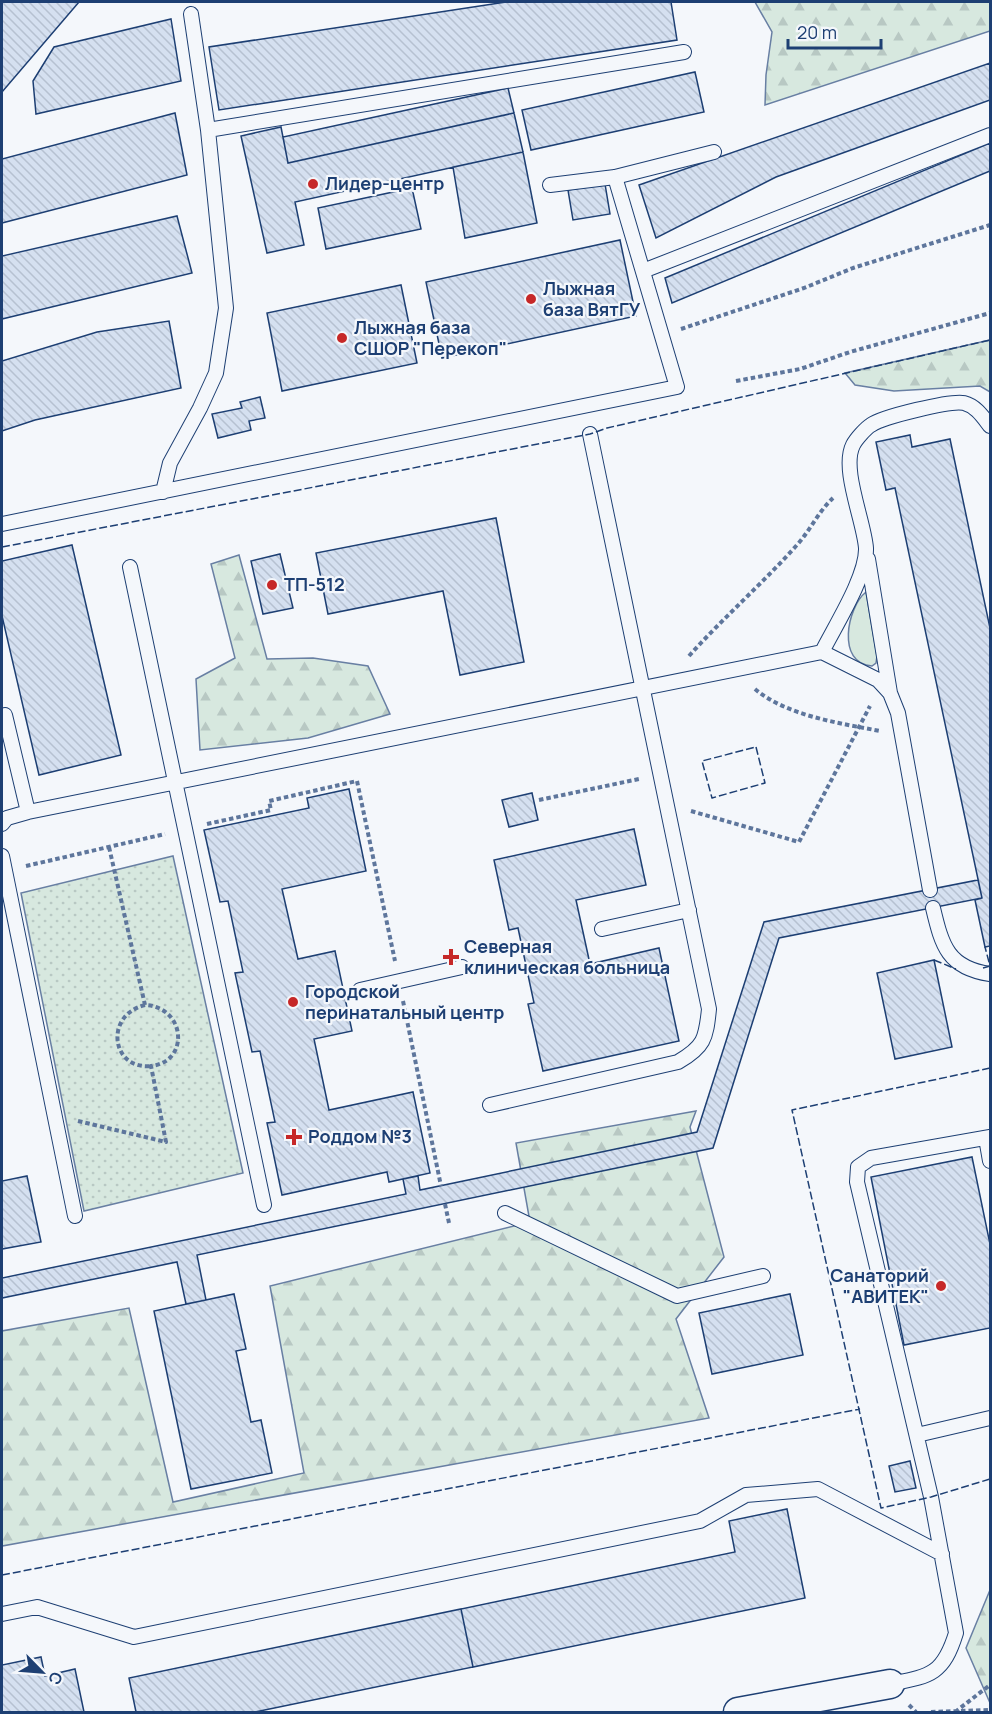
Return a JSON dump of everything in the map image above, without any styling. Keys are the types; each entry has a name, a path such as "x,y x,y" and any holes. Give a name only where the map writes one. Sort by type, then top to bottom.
{"street":[{"path":"738,1713 890,1684"}],"lane":[{"path":"163,492 170,463 216,373 226,308 208,130 191,14"},
{"path":"208,130 684,52"},
{"path":"643,271 990,135"},
{"path":"550,185 615,177 714,152"},
{"path":"2,524 677,387 615,177"},
{"path":"886,689 866,549 849,462 853,445 870,425 947,404 964,403 980,411 990,426"},
{"path":"490,1105 678,1062 697,1051 707,1029 709,1009 590,434"},
{"path":"822,652 862,572 866,549"},
{"path":"130,567 264,1204"},
{"path":"2,824 7,818 28,812 822,652 878,680 886,689 897,712 930,890"},
{"path":"5,716 28,812"},
{"path":"2,856 75,1216"},
{"path":"933,908 946,952 970,970 990,974"},
{"path":"602,929 689,910"},
{"path":"360,990 462,967"},
{"path":"890,1684 923,1678 942,1665 951,1650 956,1633 942,1554 857,1182 858,1167 871,1158 988,1137 990,1161"},
{"path":"505,1213 676,1296 763,1276"},
{"path":"916,1436 990,1418"},
{"path":"2,1614 37,1607 134,1637 700,1521 746,1495 818,1489 942,1554"}],"path":[{"path":"661,336 804,288 853,268 990,225"},
{"path":"736,381 800,369 850,352 990,313"},
{"path":"664,683 710,632 758,588 798,543 823,507 853,481"},
{"path":"733,670 758,692 790,710 901,735"},
{"path":"667,804 799,842 860,727 886,689"},
{"path":"539,800 661,774"},
{"path":"5,872 271,810 268,801 357,781 441,1186"},
{"path":"109,847 145,1005"},
{"path":"145,1005 162,1008 170,1015 176,1024 178,1034 173,1054 165,1061 151,1066 135,1064 126,1058 117,1042 119,1025 123,1017 129,1011 145,1005"},
{"path":"55,1116 166,1142 151,1066"},
{"path":"445,1204 449,1223"},
{"path":"956,1712 990,1684"},
{"path":"930,1713 990,1710"}],"green space":[{"path":"755,2 990,2 990,31 765,105 766,75 772,32"},
{"path":"990,340 990,392 980,386 894,391 855,385 845,373"},
{"path":"239,555 267,659 313,658 368,666 390,714 308,738 200,750 196,679 235,658 211,564"},
{"path":"866,592 877,656 876,663 872,666 861,663 853,656 848,634 854,610 859,599"},
{"path":"173,856 243,1173 84,1211 21,893"},
{"path":"696,1111 690,1127 724,1257 676,1319 709,1418 2,1546 2,1331 129,1308 173,1502 304,1473 270,1286 530,1222 516,1143"},
{"path":"990,1590 990,1703 966,1648"}],"building":[{"path":"2,2 79,2 2,92"},
{"path":"506,2 671,2 677,40 219,110 209,47"},
{"path":"171,19 181,81 36,114 33,81 54,47"},
{"path":"990,63 990,100 776,177 656,238 639,185"},
{"path":"695,72 704,112 531,150 522,110"},
{"path":"508,88 514,113 288,163 283,137"},
{"path":"175,113 187,175 2,223 2,159"},
{"name":"Лидер-центр","path":"514,113 523,152 295,202 304,245 267,253 241,136 281,127 288,163"},
{"path":"990,143 990,171 672,303 665,278"},
{"path":"523,152 537,223 465,238 453,167"},
{"path":"605,184 610,214 573,220 568,190"},
{"path":"412,188 421,229 326,249 318,208"},
{"path":"177,216 192,273 2,319 2,256"},
{"name":"Лыжная база ВятГУ","path":"620,240 636,316 442,358 426,282"},
{"name":"Лыжная база СШОР \"Перекоп\"","path":"401,285 417,363 282,391 267,313"},
{"path":"169,321 181,388 35,420 2,431 2,361 97,332"},
{"path":"260,397 265,418 249,421 251,430 218,438 212,414 242,408 240,402"},
{"path":"910,435 912,447 950,439 990,628 990,946 985,947 975,900 982,898 895,488 886,490 876,442"},
{"path":"496,518 524,662 460,675 443,591 328,614 316,553"},
{"path":"72,545 121,755 39,775 2,616 2,561"},
{"name":"ТП-512","path":"280,554 293,608 263,614 251,561"},
{"name":"Городской перинатальный центр","path":"349,789 366,871 282,889 298,959 335,951 352,1031 314,1039 329,1110 413,1092 430,1173 389,1182 387,1172 282,1195 267,1123 275,1122 260,1051 252,1052 235,973 243,972 228,901 220,902 204,830 309,808 307,798"},
{"path":"532,793 538,820 509,827 502,800"},
{"path":"634,829 646,885 576,900 590,964 659,948 679,1041 543,1071 528,1004 534,1003 518,928 509,930 494,860"},
{"path":"978,880 982,898 779,938 713,1148 197,1255 206,1300 186,1304 177,1262 2,1298 2,1278 406,1194 403,1179 418,1176 420,1190 697,1132 764,922"},
{"path":"934,960 952,1047 895,1059 877,973"},
{"name":"Санаторий \"АВИТЕК\"","path":"972,1157 990,1244 990,1328 904,1345 871,1177"},
{"path":"27,1176 41,1242 2,1249 2,1181"},
{"path":"234,1294 246,1349 236,1351 251,1422 261,1420 272,1473 191,1489 154,1311"},
{"path":"790,1294 803,1355 712,1374 699,1313"},
{"path":"910,1461 916,1488 895,1492 889,1466"},
{"path":"787,1509 805,1598 473,1667 461,1609 735,1552 729,1521"},
{"path":"461,1609 473,1667 255,1712 136,1712 129,1678"},
{"path":"41,1657 45,1676 75,1669 84,1712 2,1712 2,1665"}],"fence":[{"path":"2,547 590,434 607,428 990,340"},
{"path":"756,747 765,783 712,798 702,761 756,747"},
{"path":"983,968 990,966 985,947"},
{"path":"934,960 956,969"},
{"path":"990,1068 792,1110 881,1508 931,1497 990,1479"},
{"path":"2,1575 860,1409"}],"place":[{"name":"Лидер-центр","path":"313,184"},
{"name":"Лыжная база ВятГУ","path":"531,299"},
{"name":"Лыжная база СШОР \"Перекоп\"","path":"342,338"},
{"name":"ТП-512","path":"272,585"},
{"name":"Северная клиническая больница","path":"451,957"},
{"name":"Городской перинатальный центр","path":"293,1002"},
{"name":"Роддом №3","path":"294,1137"},
{"name":"Санаторий \"АВИТЕК\"","path":"941,1286"}]}
